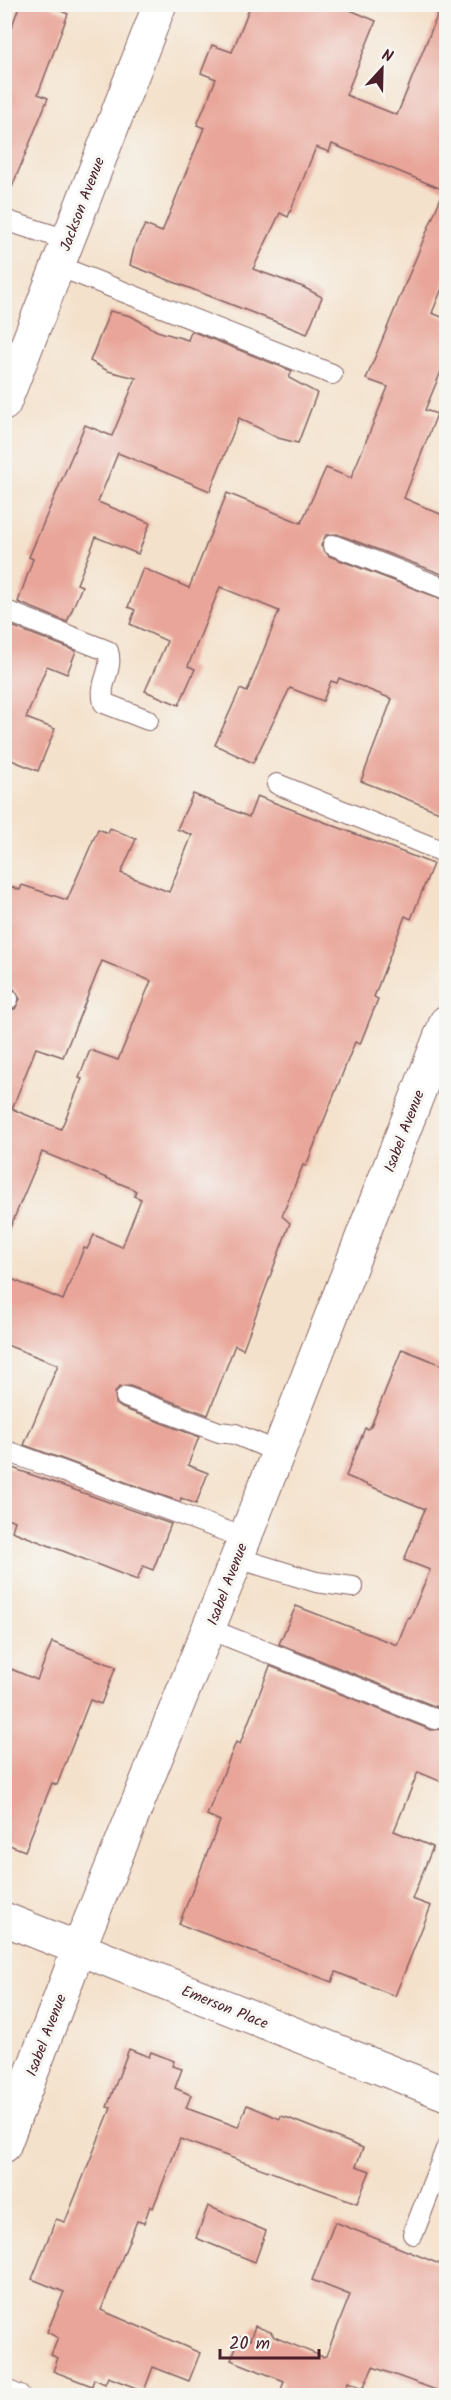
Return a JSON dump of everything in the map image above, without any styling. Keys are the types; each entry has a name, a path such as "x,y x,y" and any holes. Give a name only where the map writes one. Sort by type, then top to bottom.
{"street":[{"name":"Jackson Avenue","path":"4,404 160,4"},
{"name":"Isabel Avenue","path":"4,2145 79,1948 209,1629 447,1022"},
{"name":"Emerson Place","path":"4,1919 447,2094"}],"lane":[{"path":"4,220 63,253 333,374"},
{"path":"333,545 447,590"},
{"path":"4,610 108,651 111,661 100,691 104,703 148,720"},
{"path":"278,784 447,853"},
{"path":"126,1397 219,1432 235,1434 278,1452"},
{"path":"4,1450 241,1548 316,1582 353,1587"},
{"path":"209,1629 435,1719"},
{"path":"413,2234 447,2149"},
{"path":"4,2389 20,2396"}],"building":[{"path":"20,4 45,4 68,14 38,94 48,98 6,202 4,23 12,26"},
{"path":"251,4 336,4 376,21 346,95 397,115 442,4 447,4 447,276 432,313 447,319 447,357 425,410 437,414 404,498 447,517 447,576 337,534 326,535 321,546 329,556 447,601 447,815 361,781 392,699 339,678 337,683 331,681 323,701 290,688 253,763 215,745 240,689 247,692 279,611 220,587 188,666 195,669 179,705 145,691 167,641 130,624 135,610 128,607 143,568 189,588 227,493 301,523 326,468 351,478 388,387 366,379 444,190 332,144 329,152 316,147 288,217 280,213 253,269 303,287 322,297 307,334 130,265 135,244 145,225 162,232 204,128 197,125 216,79 201,73 212,45 232,52"},
{"path":"110,311 131,316 157,331 188,340 191,332 194,332 292,371 289,378 317,393 298,443 278,438 239,418 210,491 118,453 98,502 150,523 138,554 96,537 77,584 82,586 67,622 18,602 33,559 29,557 85,425 112,436 136,378 108,371 90,361"},
{"path":"9,625 76,651 67,674 47,666 26,718 55,729 38,771 9,759 4,767 4,635"},
{"path":"193,794 249,817 257,796 433,864 411,919 405,916 374,997 378,999 360,1044 355,1042 306,1166 303,1165 282,1216 290,1223 243,1349 235,1345 208,1415 130,1386 119,1387 115,1393 116,1404 122,1408 199,1437 188,1465 208,1473 196,1504 181,1498 180,1502 24,1445 58,1365 4,1344 4,1276 63,1300 84,1248 87,1249 94,1235 122,1247 141,1199 134,1196 136,1191 131,1188 42,1152 4,1242 4,1010 15,1009 20,999 14,989 4,985 4,884 20,890 22,885 67,900 98,829 108,833 110,828 136,839 121,873 169,892 192,835 177,829","holes":["102,961 151,981 118,1060 90,1050 79,1078 82,1079 61,1129 12,1109 36,1048 63,1057"]},
{"path":"402,1349 447,1367 447,1716 439,1708 279,1644 296,1606 397,1645 408,1617 410,1618 430,1570 404,1560 425,1509 346,1476 365,1428 368,1429 371,1426"},
{"path":"4,1465 171,1524 153,1570 143,1566 137,1580 12,1531 15,1521 4,1517"},
{"path":"52,1642 116,1667 101,1704 90,1700 57,1785 52,1783 25,1851 4,1843 4,1666 37,1680"},
{"path":"270,1666 431,1730 442,1729 447,1721 447,1784 418,1772 394,1831 433,1847 412,1899 431,1906 395,1996 336,1972 332,1982 179,1924 220,1821 207,1815 236,1742 240,1744"},
{"path":"129,2049 149,2057 151,2052 174,2061 172,2066 182,2069 175,2088 191,2095 186,2108 238,2127 247,2105 280,2119 281,2116 288,2118 363,2148 356,2166 370,2171 357,2203 180,2139 153,2208 150,2206 144,2223 137,2221 101,2310 200,2353 189,2381 153,2367 144,2391 108,2377 105,2384 94,2379 92,2386 53,2371 58,2358 51,2355 58,2338 47,2332 64,2292 32,2279 56,2219 65,2222 111,2108 107,2107"},
{"path":"208,2206 266,2231 255,2262 196,2238"},
{"path":"335,2222 447,2267 447,2394 373,2367 363,2388 348,2382 342,2396 279,2396 284,2381 231,2360 240,2337 250,2340 255,2326 271,2332 274,2337 323,2357 326,2356 350,2295 312,2280"}]}
